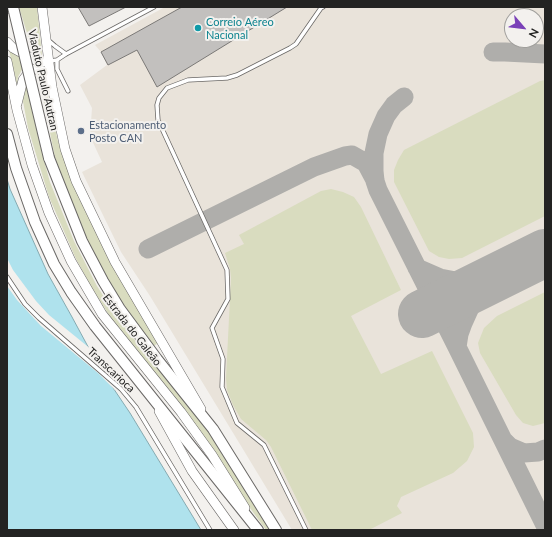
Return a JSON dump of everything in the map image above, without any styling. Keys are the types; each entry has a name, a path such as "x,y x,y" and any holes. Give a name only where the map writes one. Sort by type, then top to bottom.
{"main road":[{"name":"Viaduto Paulo Autran","path":"13,7 49,158"},
{"name":"Estrada do Galeão","path":"7,134 16,168 35,222 54,264 71,292 95,326 257,528"},
{"name":"Estrada do Galeão","path":"49,158 82,242 103,282 147,347 213,429 276,530"}],"street":[{"name":"Estrada do Galeão","path":"42,7 46,37 53,61 50,78 66,149 76,181 96,226 118,268 213,429"},
{"path":"7,42 13,48 33,59 41,62 53,61"},
{"name":"Estrada do Galeão","path":"7,62 16,110 32,165 50,213 71,261 89,293 111,325 186,418 212,455 257,528"},
{"path":"16,110 23,80 29,72 39,69 45,72 50,78"},
{"path":"143,386 192,471 234,530"}],"lane":[{"path":"68,91 53,61 154,7"},
{"path":"306,530 264,445 238,423 222,387 223,359 212,328 228,299 227,270 158,120 156,105 159,98 167,88 188,80 227,78 237,75 290,48 296,44 323,7"},
{"path":"46,37 54,46 66,54"},
{"path":"50,78 61,76"},
{"name":"Transcarioca","path":"7,277 25,304 39,318 121,389 136,408 210,530"}],"shaded area":[{"path":"165,7 545,7 545,530 292,530 150,296 121,252 82,172 102,162 90,136 92,108 80,85 107,65 101,52 95,45"}],"green space":[{"path":"19,7 37,7 42,55 33,53"},
{"path":"9,50 21,59 23,68 18,77 17,85"},
{"path":"38,74 42,75 44,79 58,141 86,212 128,293 158,343 154,346 115,293 92,252 78,220 56,162"},
{"path":"545,80 545,216 462,258 449,259 439,257 429,251 394,182 394,170 404,150 540,81"},
{"path":"26,83 50,182 74,241 97,286 113,311 141,348 211,434 270,530 266,530 247,504 173,395 111,318 76,259 49,197 28,128 22,96"},
{"path":"331,189 354,197 361,207 401,290 351,316 381,374 432,351 473,433 474,447 467,461 453,473 401,497 397,506 402,513 369,530 312,530 271,447 266,440 241,419 227,390 226,378 231,278 225,253 244,244 239,235 321,191"},
{"path":"545,292 545,423 533,426 523,423 516,415 480,353 478,343 484,328 497,316"}],"water":[{"path":"7,179 10,189 48,274 99,367 130,413 201,530 7,530"}],"pier":[{"path":"7,258 13,270 36,301 49,315 92,350 116,389 115,390 98,373 41,326 17,300 7,286"}],"building":[{"path":"78,7 126,7 89,26"},
{"name":"Correio Aéreo Nacional","path":"182,7 287,7 157,87 137,50 108,65 101,52"}],"taxiway":[{"path":"493,52 545,54"},
{"path":"404,97 394,105 386,116 378,134 374,153 375,181 378,190 545,525"},
{"path":"148,249 314,167 345,156 352,155 366,163 375,180"},
{"path":"417,268 440,278 466,283 487,280 504,273"},
{"path":"457,347 459,334 472,303 485,286 496,278"},
{"path":"504,441 510,447 524,453 538,452 545,449"}],"runway":[{"path":"422,314 545,253"}],"place":[{"name":"Correio Aéreo Nacional","path":"198,28"},
{"name":"Estacionamento Posto CAN","path":"81,131"}]}
